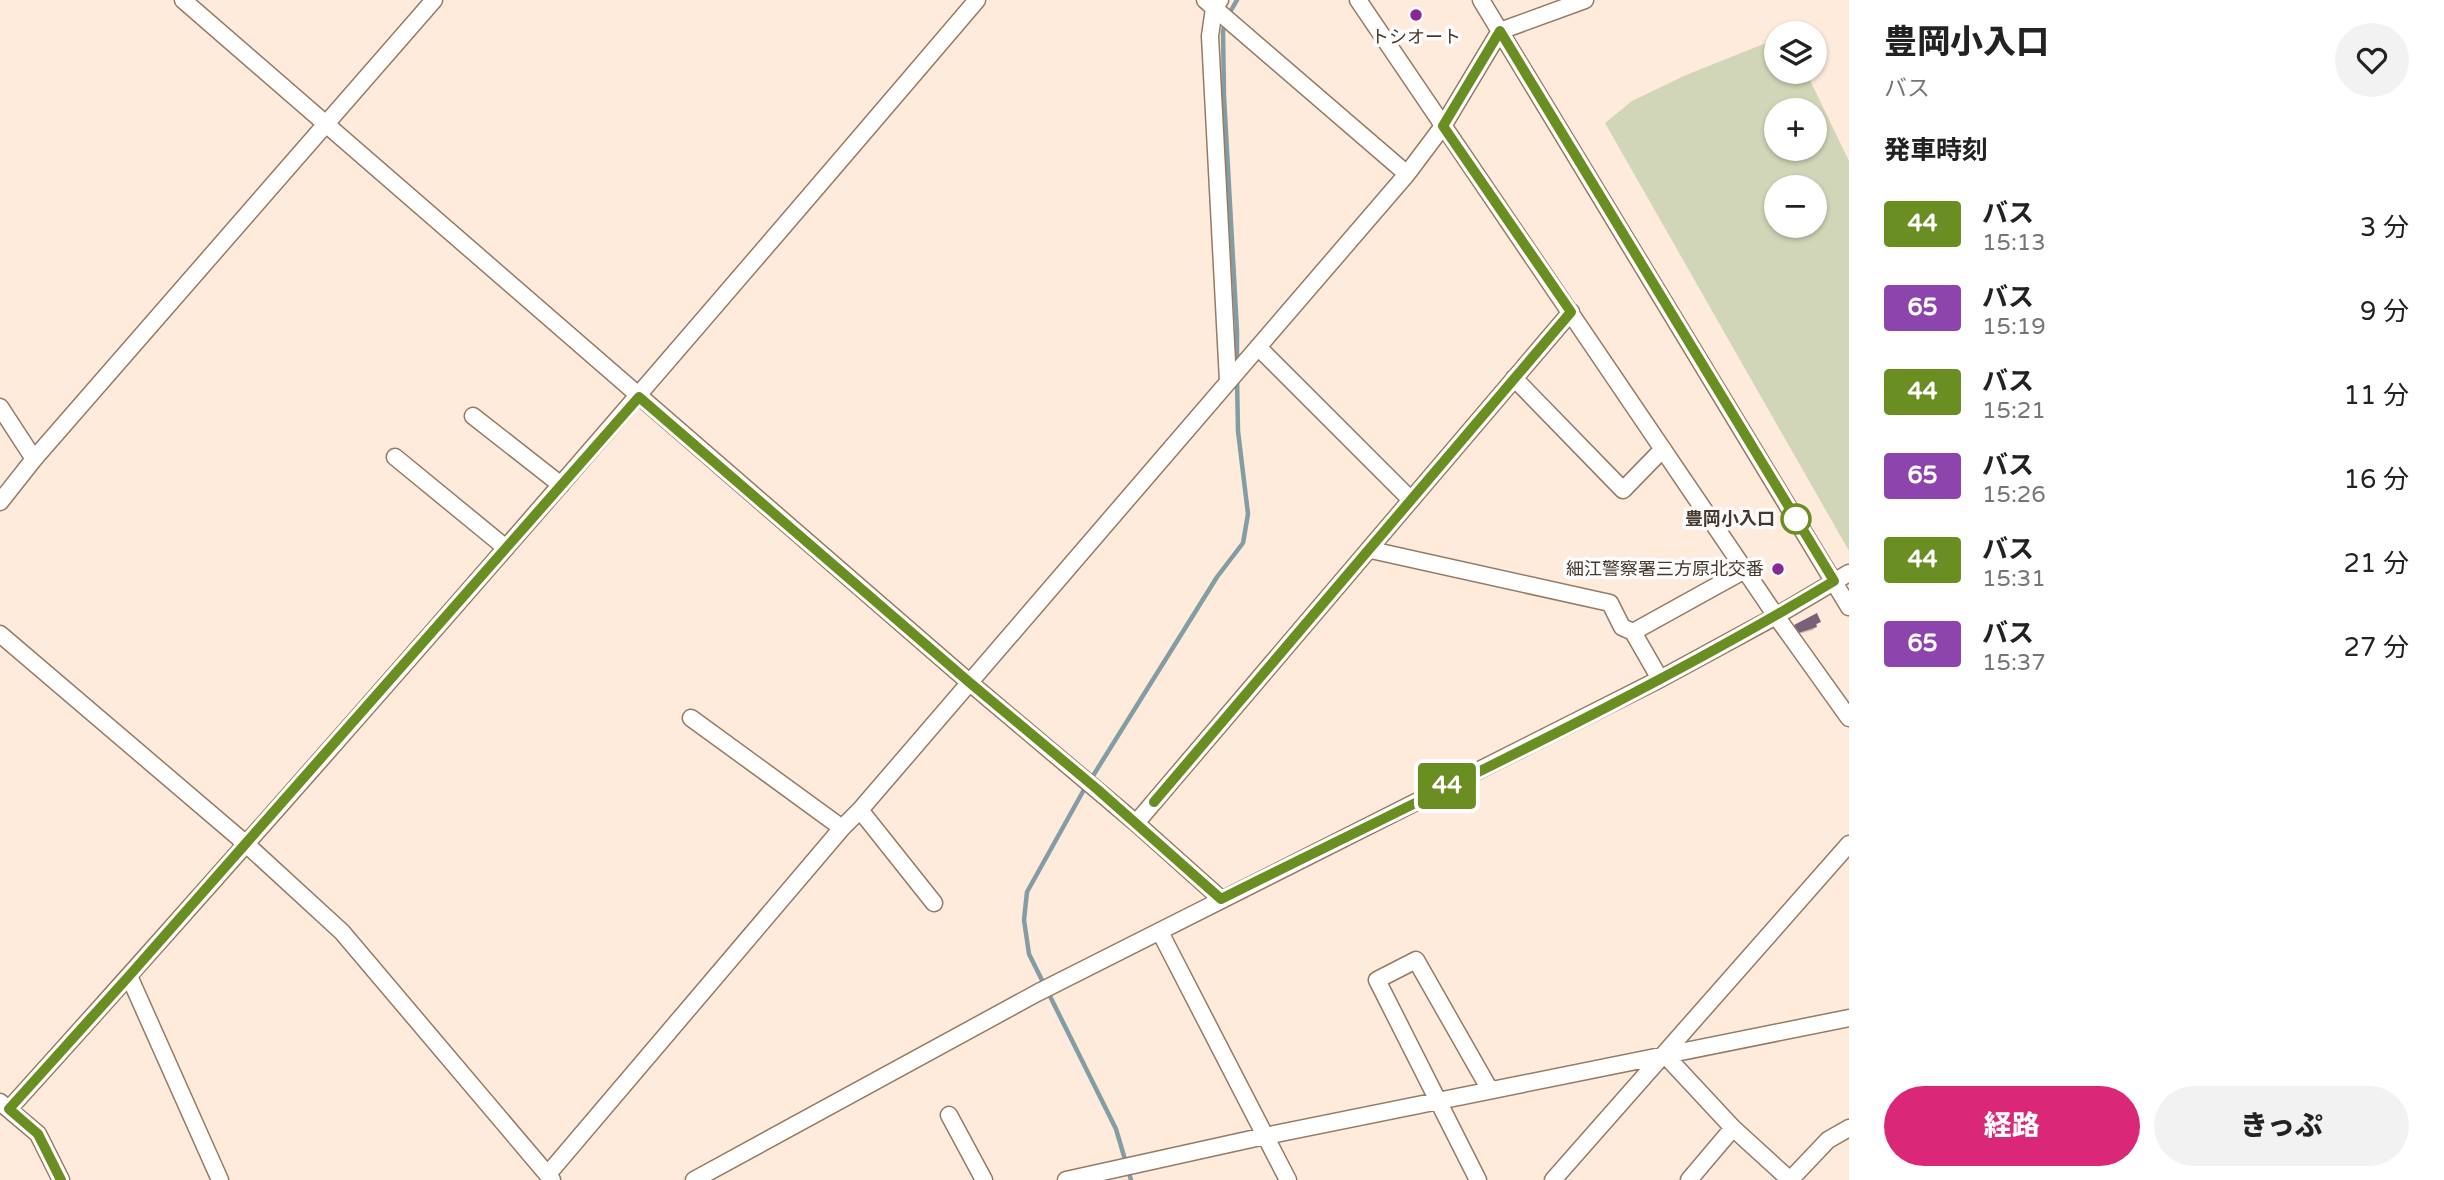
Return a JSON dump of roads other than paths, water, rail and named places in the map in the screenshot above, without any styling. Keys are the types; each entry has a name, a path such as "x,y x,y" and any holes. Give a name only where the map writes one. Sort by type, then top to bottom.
{"street":[{"path":"183,0 1221,899"},
{"path":"0,502 34,458 434,0"},
{"path":"61,1180 38,1134 5,1105 129,976 639,397 977,0"},
{"path":"1358,0 1776,616 1849,718"},
{"path":"1481,0 1849,607"},
{"path":"0,634 245,843 342,932 550,1177 842,828 1406,174 1443,126 1500,31 1584,0"},
{"path":"1215,5 1238,29 1406,174"},
{"path":"1215,5 1210,36 1229,378"},
{"path":"1136,823 1571,312"},
{"path":"1252,353 1412,500"},
{"path":"1514,378 1623,490 1663,449"},
{"path":"0,407 34,458"},
{"path":"474,416 561,485"},
{"path":"396,457 506,548"},
{"path":"1371,550 1610,603 1622,627 1633,632 1660,679"},
{"path":"1633,632 1745,570"},
{"path":"694,1180 1054,984 1660,679 1849,573"},
{"path":"691,718 842,828"},
{"path":"860,810 934,903"},
{"path":"1553,1180 1849,844"},
{"path":"1160,932 1288,1180"},
{"path":"1478,1180 1377,980 1416,960 1490,1090"},
{"path":"129,976 220,1180"},
{"path":"1066,1180 1114,1172 1136,1163 1265,1136 1849,1018"},
{"path":"1665,1055 1733,1128 1790,1180 1828,1140 1849,1128"},
{"path":"949,1115 985,1180"},
{"path":"1689,1180 1733,1128"}],"waterway":[{"path":"1229,14 1237,0"},
{"path":"1226,22 1223,31 1224,96 1237,363"},
{"path":"1091,779 1217,577 1243,543 1248,514 1238,431 1237,378"},
{"path":"1086,786 1027,892 1024,920 1029,954 1116,1129 1131,1180"}],"place":[{"name":"トシオート","path":"1416,15"},
{"name":"豊岡小入口","path":"1796,519"},
{"name":"細江警察署三方原北交番","path":"1778,569"}]}
